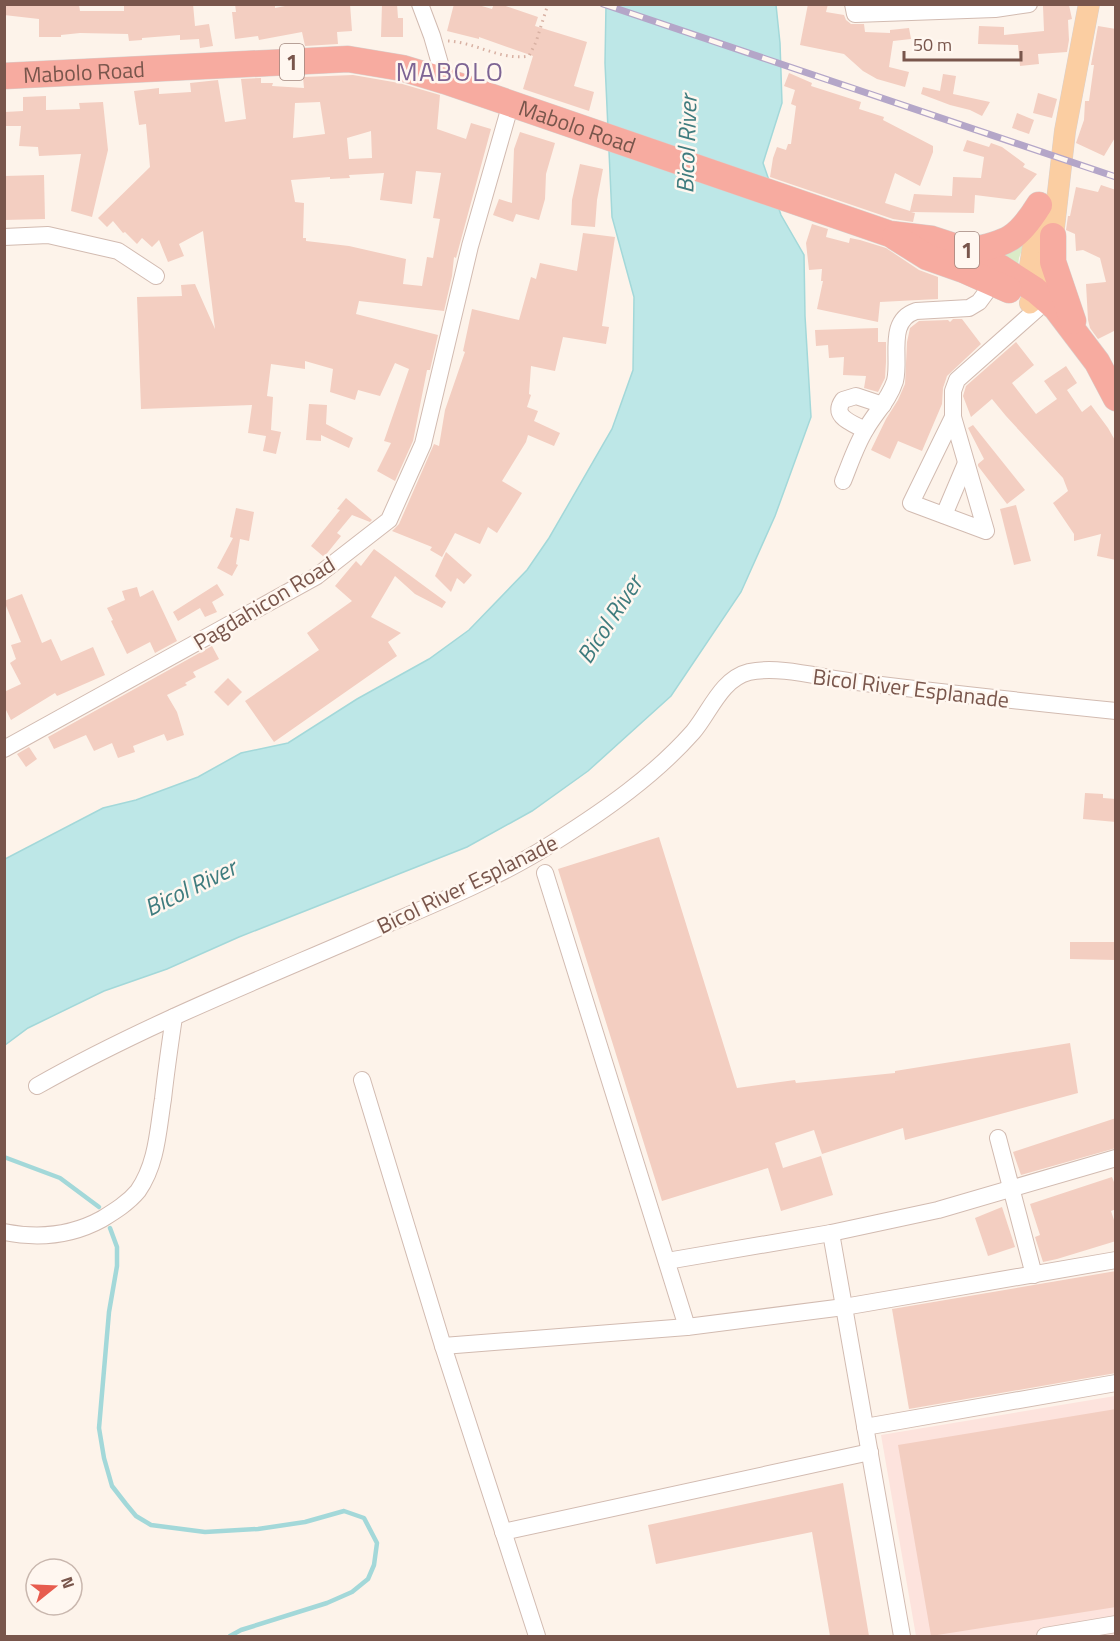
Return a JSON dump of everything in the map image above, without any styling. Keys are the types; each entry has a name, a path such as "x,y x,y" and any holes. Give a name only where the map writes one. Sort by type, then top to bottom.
{"highway":[{"name":"Mabolo Road","path":"4,76 348,59 402,68 511,103 890,234 932,239 969,251 1030,297"},
{"path":"969,251 996,245 1017,235 1039,205"},
{"name":"Mabolo Road","path":"890,234 927,257 1030,297"},
{"path":"1053,236 1053,262 1084,346"},
{"name":"1","path":"1030,297 1056,308 1096,362 1116,400"},
{"name":"1","path":"1030,297 1085,374 1116,400"}],"main road":[{"path":"1030,297 1046,265 1053,236 1074,76 1089,4"},
{"path":"1030,297 1039,205 1054,171 1062,160"}],"street":[{"path":"420,4 445,81"},
{"path":"854,9 995,9 1029,4"},
{"name":"Pagdahicon Road","path":"4,749 317,576 388,520 423,444 470,246 511,103"},
{"path":"4,237 48,235 118,251 156,276"},
{"path":"843,481 865,430 883,405 894,382 897,363 897,333 901,320 909,313 916,311 969,308 979,302 993,283"},
{"path":"953,417 910,503 986,531 953,417 953,391 957,380 1030,297"},
{"path":"865,430 841,418 838,412 839,405 843,400 856,396 883,405"},
{"path":"944,515 966,463"},
{"name":"Bicol River Esplanade","path":"37,1086 174,1017 437,902 536,854 623,796 663,763 696,729 718,695 731,681 744,674 760,670 786,672 863,683 1116,711"},
{"path":"545,873 687,1327"},
{"path":"4,1232 24,1236 61,1235 87,1228 121,1207 137,1192 145,1179 156,1150 174,1017"},
{"path":"362,1080 443,1346 537,1636"},
{"path":"998,1138 1034,1275"},
{"path":"666,1261 831,1233 938,1210 1116,1158"},
{"path":"831,1233 902,1636"},
{"path":"443,1346 687,1327 844,1307 1116,1260"},
{"path":"865,1427 1116,1383"},
{"path":"503,1532 870,1452"},
{"path":"1045,1636 1116,1624"}],"path":[{"path":"432,36 445,40 462,41 516,58 529,56 548,4"}],"shaded area":[{"path":"1115,1396 1115,1636 916,1636 881,1435"}],"green space":[{"path":"1026,239 1019,258 1017,274 991,257"}],"water":[{"name":"Bicol River","path":"606,5 776,5 782,103 763,163 781,215 804,255 811,417 775,516 741,592 671,696 588,771 532,811 467,847 239,937 167,969 104,991 28,1028 5,1045 5,859 103,808 136,800 198,777 241,753 288,743 357,699 429,659 469,630 527,570 549,538 612,429 633,370 634,297 612,217 605,63"}],"building":[{"path":"4,4 79,5 80,11 124,11 124,4 193,4 195,26 209,24 213,46 200,48 199,39 180,40 180,35 129,41 128,34 80,33 61,35 61,37 39,37 39,19 4,15"},
{"path":"235,4 275,4 275,8 295,4 350,4 352,31 337,32 338,44 305,46 302,32 259,40 258,36 235,39 232,12 236,12"},
{"path":"382,4 397,4 398,18 403,18 403,37 381,37"},
{"path":"454,4 475,4 492,9 494,4 500,4 538,17 535,26 587,42 574,86 594,92 589,111 523,89 533,56 479,37 479,39 447,31"},
{"path":"808,4 828,4 826,12 844,15 851,24 864,24 865,32 890,33 890,30 909,28 911,39 893,41 889,67 909,72 905,87 877,79 863,71 844,54 800,45"},
{"path":"1069,5 1072,19 1068,20 1067,52 1038,54 1039,64 1020,66 1018,45 978,44 979,26 1004,27 1004,35 1044,31 1043,6"},
{"path":"1098,26 1116,29 1116,136 1104,156 1076,143 1084,120 1085,101 1089,101 1094,65 1091,65"},
{"path":"789,73 812,83 811,86 861,102 859,109 884,117 883,120 933,146 933,152 920,186 895,173 885,203 910,211 914,194 952,196 953,177 981,178 984,157 963,151 967,140 989,147 991,143 1002,147 1025,164 1023,167 1037,174 1015,200 975,195 974,213 911,212 915,213 913,222 893,219 770,177 777,147 786,150 788,144 791,144 796,106 791,104 795,90 784,86"},
{"path":"943,74 956,76 953,94 990,102 982,116 921,94 923,87 940,91"},
{"path":"353,75 399,83 440,95 437,129 466,139 471,123 491,129 456,258 454,257 444,311 359,301 356,314 438,335 430,370 427,370 413,441 395,481 377,471 391,443 384,441 409,369 395,363 380,396 358,390 355,400 330,392 333,369 305,361 305,369 271,364 267,396 273,397 271,430 281,432 276,454 263,451 266,436 248,433 252,405 141,409 137,297 182,296 181,285 195,284 215,329 203,231 179,244 184,256 168,262 159,240 152,247 142,238 137,244 113,221 107,227 98,218 150,167 146,124 139,125 134,91 159,88 159,94 191,92 190,83 218,80 225,122 246,119 241,79 261,78 261,83 273,83 272,86 304,88 303,77","holes":["320,102 325,134 293,138 295,103","371,131 372,158 349,159 347,138","416,171 441,173 433,218 440,219 433,258 427,257 422,286 403,284 406,259 349,246 306,241 306,238 303,238 304,203 295,202 291,180 350,178 349,175 384,173 380,200 412,204"]},
{"path":"1038,93 1057,99 1052,118 1033,113"},
{"path":"46,96 46,110 80,109 79,103 103,102 108,150 92,217 71,211 81,154 39,156 38,147 19,146 21,126 6,126 5,112 23,111 23,97"},
{"path":"1017,113 1034,120 1029,134 1012,128"},
{"path":"520,132 555,143 546,174 545,199 539,220 516,214 513,222 493,215 499,199 512,203 514,149"},
{"path":"580,164 603,169 595,227 571,225 572,200"},
{"path":"44,175 45,219 4,220 4,176"},
{"path":"1101,185 1116,190 1116,330 1098,339 1090,328 1088,320 1086,284 1106,282 1100,258 1083,250 1076,251 1075,234 1066,230 1076,187 1098,192"},
{"path":"812,224 828,229 826,237 849,243 850,238 886,248 919,270 938,277 938,299 880,302 878,322 817,309 823,281 821,281 822,269 809,270 806,243"},
{"path":"583,233 615,237 602,326 609,327 606,344 563,337 555,371 531,366 529,394 531,395 527,407 538,411 534,421 560,433 554,446 528,435 502,481 522,493 497,533 488,527 480,544 455,533 442,557 430,550 432,547 392,531 399,524 434,444 439,446 445,410 465,352 463,351 472,309 519,320 531,277 536,279 540,263 577,271"},
{"path":"953,319 962,319 981,344 947,376 943,388 942,404 922,451 898,441 890,459 871,450 905,384 910,328 919,321 948,320 950,322"},
{"path":"878,328 878,342 886,342 886,362 885,378 878,392 864,388 866,376 843,375 844,357 829,358 828,345 816,346 815,330"},
{"path":"1016,342 1034,365 1012,383 1036,414 1057,399 1044,381 1066,366 1077,383 1067,390 1082,412 1091,405 1116,442 1116,560 1097,556 1101,534 1074,541 1074,534 1053,503 1068,491 1063,478 992,399 971,417 963,396 966,386"},
{"path":"309,404 327,405 326,424 353,438 349,448 321,435 321,441 306,440"},
{"path":"973,425 1025,490 1007,504 978,466 984,459 968,428"},
{"path":"346,498 372,520 370,522 352,515 337,533 341,536 324,557 311,546 340,510 337,509"},
{"path":"1016,505 1031,561 1014,565 1000,509"},
{"path":"236,508 254,512 249,541 240,539 236,564 238,565 232,576 217,568 233,538 230,537"},
{"path":"374,549 446,602 442,608 415,594 395,576 371,617 401,633 388,642 397,656 274,742 245,701 319,650 307,633 352,601 335,586 356,561 361,566"},
{"path":"446,552 472,575 464,584 457,578 451,592 435,576"},
{"path":"217,584 224,595 212,602 217,612 205,617 200,608 178,621 173,612"},
{"path":"137,587 140,597 153,590 177,641 155,653 150,642 127,654 107,608 125,600 122,591"},
{"path":"22,594 42,643 51,639 61,661 93,647 105,675 57,696 55,693 11,720 4,706 4,692 21,684 10,663 16,659 11,645 21,642 4,601"},
{"path":"212,646 219,659 193,672 196,677 185,683 187,685 167,695 177,712 184,735 167,741 164,734 133,746 135,752 118,758 112,743 94,751 86,735 54,749 48,737"},
{"path":"228,678 242,692 228,706 214,692"},
{"path":"29,747 37,759 26,767 17,754"},
{"path":"1085,793 1103,794 1103,798 1116,799 1116,822 1083,819"},
{"path":"659,837 737,1088 795,1080 796,1083 895,1073 895,1071 1070,1043 1078,1093 905,1140 903,1128 822,1154 814,1130 775,1143 783,1168 821,1156 833,1195 781,1211 768,1168 662,1201 558,869"},
{"path":"1070,942 1116,942 1116,960 1070,959"},
{"path":"1116,1118 1116,1148 1021,1175 1013,1152"},
{"path":"1112,1177 1116,1187 1116,1209 1111,1211 1116,1226 1116,1241 1043,1262 1035,1237 1040,1235 1030,1204"},
{"path":"1002,1207 1015,1247 988,1256 975,1218"},
{"path":"1116,1271 1116,1373 909,1409 892,1309"},
{"path":"1116,1409 1116,1607 931,1636 898,1445"},
{"path":"843,1483 869,1636 830,1636 812,1532 656,1564 648,1525"}],"waterway":[{"path":"4,1157 60,1178 99,1207"},
{"path":"110,1228 117,1247 117,1266 109,1312 99,1428 112,1486 136,1516 151,1525 205,1532 258,1529 305,1522 344,1511 364,1518 377,1543 374,1565 368,1579 352,1592 327,1603 241,1630 230,1636"}],"railway":[{"path":"603,4 1116,177"}],"district":[{"name":"MABOLO","path":"450,71"}]}
